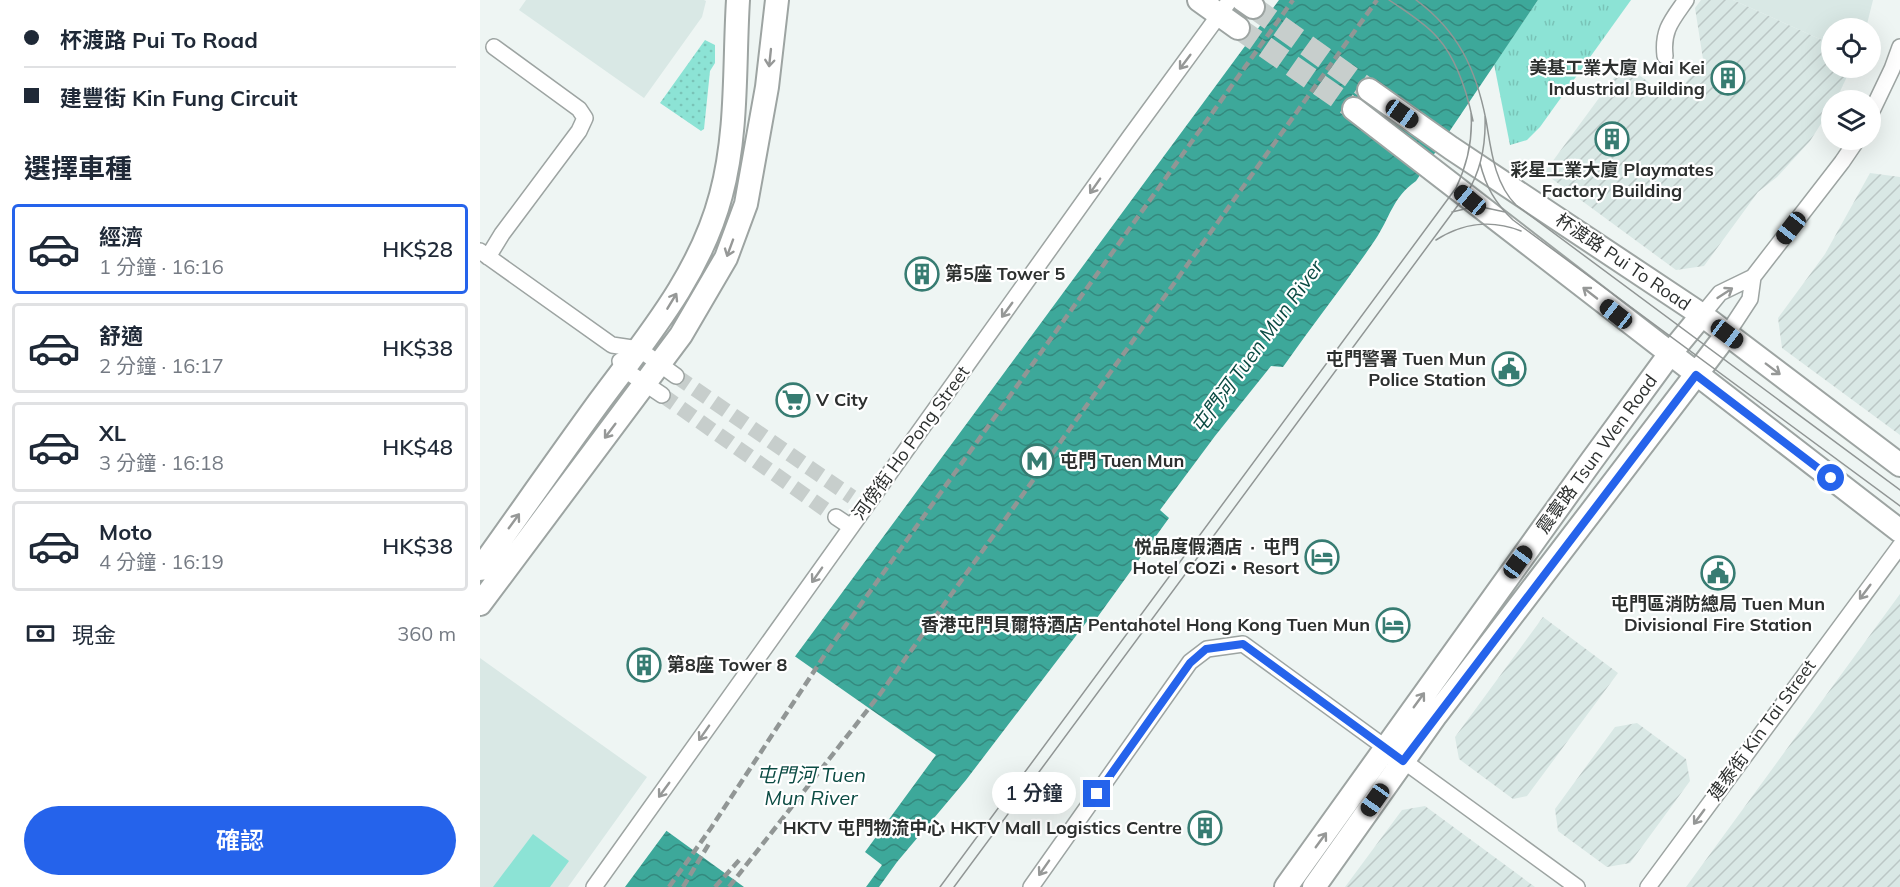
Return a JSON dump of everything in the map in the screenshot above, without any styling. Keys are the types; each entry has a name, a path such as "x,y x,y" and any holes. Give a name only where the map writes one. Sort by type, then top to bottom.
{"main road":[{"path":"480,569 597,404 660,322 703,250 727,170 734,96 738,0"},
{"path":"480,604 668,370 685,329 726,258 746,204 767,87 777,0"},
{"path":"1199,0 1225,7 1238,28"},
{"name":"杯渡路 Pui To Road","path":"1369,90 1451,148 1702,315 1900,465"},
{"path":"1354,109 1669,355 1900,531"},
{"name":"震寰路 Tsun Wen Road","path":"1314,887 1394,754 1669,355 1702,315"},
{"name":"震寰路 Tsun Wen Road","path":"1286,887 1727,334"}],"street":[{"path":"1665,56 1666,30 1686,0"},
{"name":"河傍街 Ho Pong Street","path":"594,887 1225,7"},
{"path":"1881,92 1900,46"},
{"path":"494,47 579,109 585,118 579,131 502,234 484,254 612,345 639,349 668,370"},
{"path":"1702,315 1720,293 1753,277 1850,150"},
{"path":"1727,334 1750,299 1753,277"},
{"path":"612,345 625,370 654,389"},
{"path":"852,497 865,507"},
{"path":"836,517 851,527"},
{"name":"建泰街 Kin Tai Street","path":"1648,887 1900,546"},
{"path":"1030,887 1190,663 1206,649 1243,644 1578,887"}],"shaded area":[{"path":"526,0 706,1 702,17 644,98 519,10"},
{"path":"1701,0 1733,0 1821,40 1821,78 1846,78 1841,90 1821,90 1821,124 1810,141 1777,177 1758,192 1704,266 1676,270 1544,173 1624,64 1673,100 1703,59 1695,8"},
{"path":"1733,0 1873,0 1868,18 1821,18 1821,40"},
{"path":"1870,173 1900,177 1900,435 1782,348 1778,318 1825,254"},
{"path":"1900,594 1900,887 1686,887"},
{"path":"1543,617 1618,673 1527,796 1513,799 1459,759 1455,737"},
{"path":"480,658 647,777 568,887 480,887"},
{"path":"1637,723 1686,759 1690,781 1630,863 1607,867 1558,831 1555,809 1615,727"},
{"path":"1425,806 1535,887 1345,887 1402,810"}],"green space":[{"path":"1538,0 1631,0 1540,127 1527,140 1510,145 1494,64"},
{"path":"705,40 715,45 715,63 710,71 704,129 701,131 660,103"},
{"path":"533,834 569,861 550,887 493,887"}],"water":[{"name":"屯門河 Tuen Mun River","path":"1279,0 1538,0 1416,181 1396,201 1364,256 1283,367 1271,366 1160,510 1169,518 1094,622 1088,620 966,780 897,862 879,887 625,887"}],"pier":[{"path":"793,655 936,755 865,852 882,865 866,887 744,887 664,829"}],"tunnel":[{"path":"1253,7 1369,90"},
{"path":"1238,28 1354,109"},
{"path":"676,376 852,497"},
{"path":"662,395 836,517"}],"tram line":[{"path":"1389,0 1426,26 1444,46 1460,76 1473,121"},
{"path":"1416,0 1431,12 1454,38 1471,68 1482,101 1498,176 1516,205 1900,490"},
{"path":"940,887 1456,188 1469,151 1471,113"},
{"path":"954,887 1467,193 1482,156 1485,116"},
{"path":"1480,163 1492,194 1513,220 1900,506"},
{"path":"1452,212 1477,206 1505,212"},
{"path":"1436,240 1456,230 1477,225 1498,225 1521,231"}],"railway":[{"path":"669,887 711,828 826,653 1293,0"},
{"path":"729,887 880,694 1377,0"},
{"path":"683,887 710,842"},
{"path":"715,887 742,857"}],"place":[{"name":"美基工業大廈 Mai Kei Industrial Building","path":"1728,78"},
{"name":"彩星工業大廈 Playmates Factory Building","path":"1612,139"},
{"name":"第5座 Tower 5","path":"922,274"},
{"name":"屯門警署 Tuen Mun Police Station","path":"1509,369"},
{"name":"V City","path":"793,400"},
{"name":"屯門 Tuen Mun","path":"1037,461"},
{"name":"悦品度假酒店 ∙ 屯門 Hotel COZi‧Resort","path":"1322,557"},
{"name":"屯門區消防總局 Tuen Mun Divisional Fire Station","path":"1718,573"},
{"name":"香港屯門貝爾特酒店 Pentahotel Hong Kong Tuen Mun","path":"1393,625"},
{"name":"第8座 Tower 8","path":"644,665"},
{"name":"HKTV 屯門物流中心 HKTV Mall Logistics Centre","path":"1205,828"}],"route":[{"path":"1097,794 1190,663 1206,649 1243,644 1403,761 1696,375 1831,478"}]}
